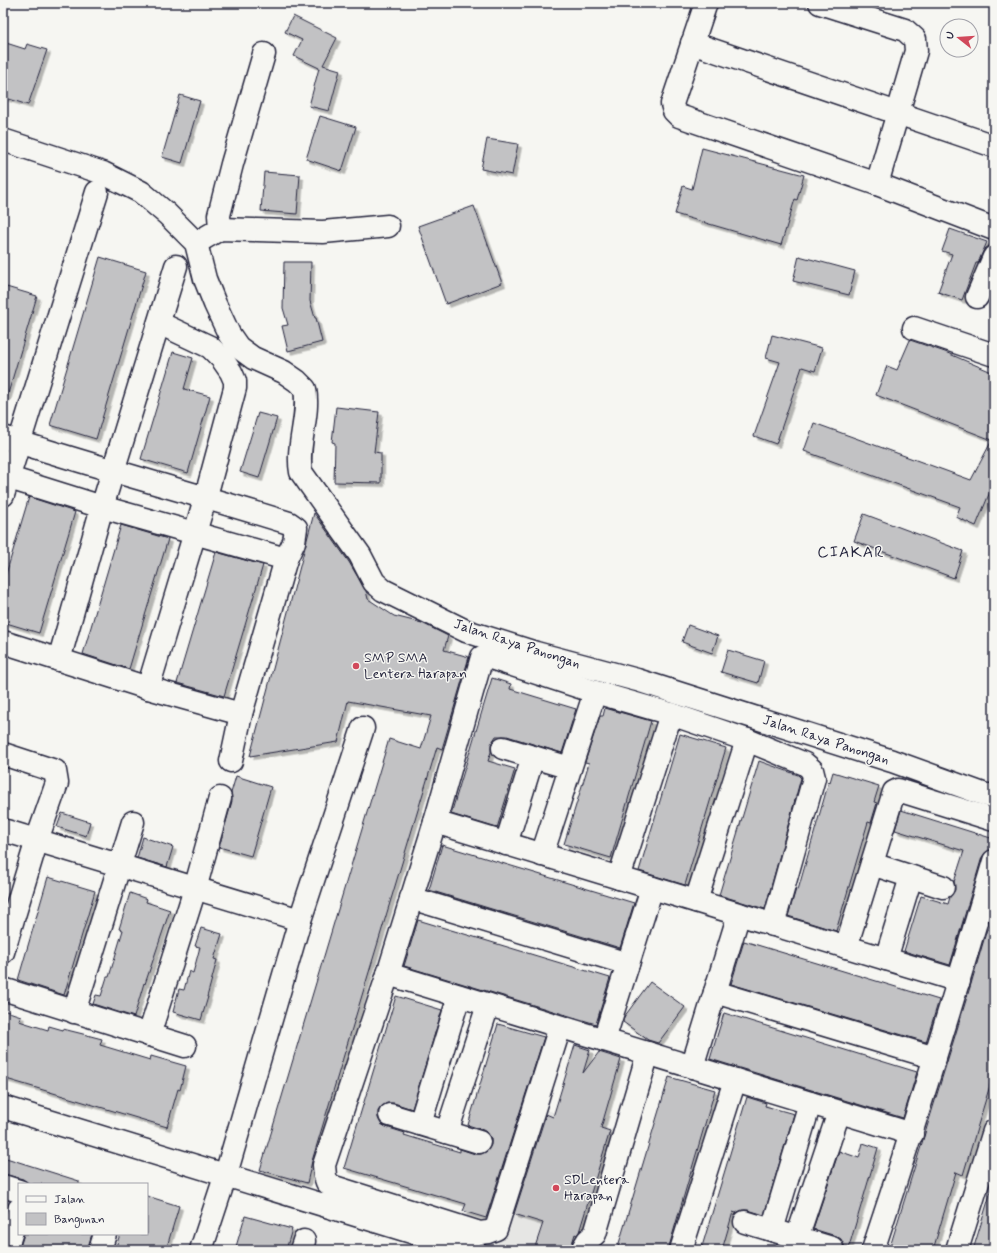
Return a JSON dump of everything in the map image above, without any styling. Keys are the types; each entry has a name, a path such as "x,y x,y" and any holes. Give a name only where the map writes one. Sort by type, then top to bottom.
{"street":[{"path":"706,3 672,104 674,112 679,116 877,184 994,229"},
{"path":"820,3 905,30 915,39 916,51 877,184"},
{"path":"692,43 994,146"},
{"path":"220,229 220,210 264,54"},
{"name":"Jalan Raya Panongan","path":"3,140 104,173 141,192 172,219 196,244 205,279 215,304 229,334 238,348 253,358 284,372 305,389 306,403 299,457 301,472 360,555 374,582 383,590 466,630 536,653 645,682 892,761 986,794 994,795"},
{"path":"97,192 11,440 5,483 195,532 286,559"},
{"path":"196,244 220,229 323,232 388,226"},
{"path":"977,297 994,257"},
{"path":"59,660 102,507 176,266"},
{"path":"148,688 206,496 235,388 235,381 231,372 222,359 210,347 159,323"},
{"path":"914,328 994,356"},
{"path":"11,440 206,496 293,524 296,528 294,542 286,559 241,714 231,761"},
{"path":"3,642 148,688 241,714"},
{"path":"560,1027 496,1229 480,1233 331,1186 327,1182 324,1165 388,974 435,822 482,657 485,656 595,692 671,714 748,740 805,764 812,770 814,778 773,925"},
{"path":"542,855 595,692"},
{"path":"619,878 671,714"},
{"path":"203,1242 223,1183 300,920 363,728"},
{"path":"696,901 748,740"},
{"path":"503,748 570,768"},
{"path":"3,754 55,771 57,784 37,840 3,952"},
{"path":"506,844 533,757"},
{"path":"846,947 894,792 898,790 994,820"},
{"path":"149,1035 195,889 220,798"},
{"path":"74,1012 133,822"},
{"path":"435,822 959,981"},
{"path":"3,830 300,920"},
{"path":"873,1250 912,1134 994,861"},
{"path":"872,864 944,887"},
{"path":"886,959 911,876"},
{"path":"604,1040 652,888"},
{"path":"411,898 628,964"},
{"path":"692,1067 738,914"},
{"path":"388,974 912,1134"},
{"path":"3,989 185,1046"},
{"path":"715,992 935,1058"},
{"path":"420,1124 459,996"},
{"path":"447,1132 488,1005"},
{"path":"593,1245 648,1053"},
{"path":"681,1250 736,1080"},
{"path":"772,1230 810,1103"},
{"path":"3,1107 223,1183 470,1250"},
{"path":"797,1238 839,1112"},
{"path":"390,1114 479,1142"},
{"path":"957,1250 990,1161 994,1131"},
{"path":"3,1186 18,1191"},
{"path":"6,1250 18,1212"},
{"path":"745,1222 832,1248"},
{"path":"100,1250 105,1235"}],"shaded area":[{"name":"SDLentera Harapan","path":"540,1108 615,1131 578,1250 511,1250 497,1246"}],"building":[{"path":"293,16 337,38 323,65 340,70 329,111 309,106 319,68 294,56 302,40 285,32"},
{"path":"3,42 25,49 27,44 47,50 28,105 3,97"},
{"path":"180,95 200,101 182,163 162,157"},
{"path":"320,116 356,127 342,171 306,159"},
{"path":"487,139 518,144 512,175 481,169"},
{"path":"702,148 804,175 781,245 675,214 683,186 692,189"},
{"path":"264,172 300,175 297,214 261,211"},
{"path":"474,206 502,283 446,304 418,226"},
{"path":"950,229 987,242 978,263 976,263 962,300 938,292 952,254 942,251"},
{"path":"799,256 855,271 849,295 793,281"},
{"path":"100,257 146,271 96,439 50,425"},
{"path":"284,262 311,262 310,301 322,342 288,351 282,326 288,325 283,308"},
{"path":"3,286 37,296 7,397 3,397"},
{"path":"772,335 822,348 815,371 802,367 776,444 754,436 780,362 766,358"},
{"path":"910,340 945,352 994,373 994,482 976,526 956,517 960,507 804,451 814,423 971,480 992,440 876,395 887,366 897,370"},
{"path":"173,352 193,358 184,389 210,396 188,473 141,459"},
{"path":"336,407 379,412 374,452 381,453 381,483 334,482 335,443 332,442"},
{"path":"258,413 277,418 259,478 240,472"},
{"path":"29,497 75,512 39,633 3,622 3,584"},
{"path":"314,513 349,562 366,591 368,599 394,616 422,623 448,636 444,650 469,657 442,749 437,747 312,1161 307,1183 260,1170 389,739 421,749 431,716 348,701 338,742 250,756"},
{"path":"864,514 963,551 954,578 854,541"},
{"path":"121,525 168,539 129,669 83,654"},
{"path":"216,552 263,565 224,696 177,683"},
{"path":"688,625 718,636 712,653 682,642"},
{"path":"728,650 764,661 758,683 721,672"},
{"path":"492,678 511,684 510,689 576,709 562,753 507,736 496,736 491,744 491,752 488,761 515,769 497,828 451,814"},
{"path":"605,708 651,721 611,858 564,844 589,763 585,762 600,716 603,716"},
{"path":"680,734 726,748 685,885 639,871"},
{"path":"759,761 798,775 801,778 765,909 719,895"},
{"path":"833,772 879,786 874,802 877,803 871,823 868,822 836,931 788,916 796,889 798,890 829,781 830,782"},
{"path":"236,776 271,787 251,856 219,847 232,801 231,793"},
{"path":"901,810 994,839 994,849 986,852 982,857 950,965 904,951 921,896 948,904 950,897 955,890 954,882 964,851 895,830"},
{"path":"62,813 90,822 86,836 57,827"},
{"path":"143,837 173,847 167,867 137,858"},
{"path":"442,845 634,903 620,948 429,890"},
{"path":"48,877 95,891 64,995 18,980"},
{"path":"130,893 147,899 146,902 170,910 145,984 144,983 134,1017 93,1004 96,995 101,996 107,977 109,977 123,930 119,929"},
{"path":"994,905 994,1072 963,1175 956,1172 933,1250 889,1250 971,984"},
{"path":"418,920 610,978 596,1024 404,966"},
{"path":"201,928 222,934 214,959 217,960 201,1020 173,1012 179,989 184,990 189,971 193,973 200,947 195,946"},
{"path":"744,941 939,1000 926,1042 731,984"},
{"path":"650,982 685,1007 658,1043 648,1040 623,1022 624,1017"},
{"path":"396,996 442,1010 412,1109 394,1103 387,1103 378,1111 378,1118 381,1124 405,1133 404,1135 460,1152 460,1149 475,1154 481,1154 487,1151 491,1145 491,1139 488,1133 468,1125 498,1024 544,1037 486,1218 463,1211 466,1204 344,1168"},
{"path":"3,1010 21,1016 19,1021 48,1030 49,1026 83,1034 102,1039 100,1045 150,1060 151,1056 186,1066 180,1090 178,1089 167,1127 3,1078"},
{"path":"724,1013 917,1072 903,1118 710,1059"},
{"name":"SDLentera Harapan","path":"575,1045 590,1050 583,1073 599,1052 621,1059 601,1128 610,1131 579,1232 577,1235 575,1234 570,1250 534,1250 543,1223 514,1214 546,1114 553,1117"},
{"path":"669,1077 715,1090 668,1250 617,1250"},
{"path":"747,1097 766,1103 765,1106 794,1114 764,1215 748,1210 742,1210 736,1213 733,1212 722,1250 701,1250"},
{"path":"863,1143 878,1148 848,1250 844,1250 844,1245 841,1239 813,1229 839,1151 859,1158"},
{"path":"3,1157 79,1181 79,1183 28,1183 23,1179 3,1174"},
{"path":"991,1191 994,1192 994,1235 990,1250 973,1250"},
{"path":"148,1196 179,1206 166,1250 115,1250 120,1235 148,1235"},
{"path":"245,1216 292,1229 286,1250 235,1250"},
{"path":"24,1235 92,1235 87,1250 19,1250"}],"place":[{"name":"SMP SMA Lentera Harapan","path":"356,666"},
{"name":"SDLentera Harapan","path":"556,1188"}],"district":[{"name":"CIAKAR","path":"851,552"}]}
